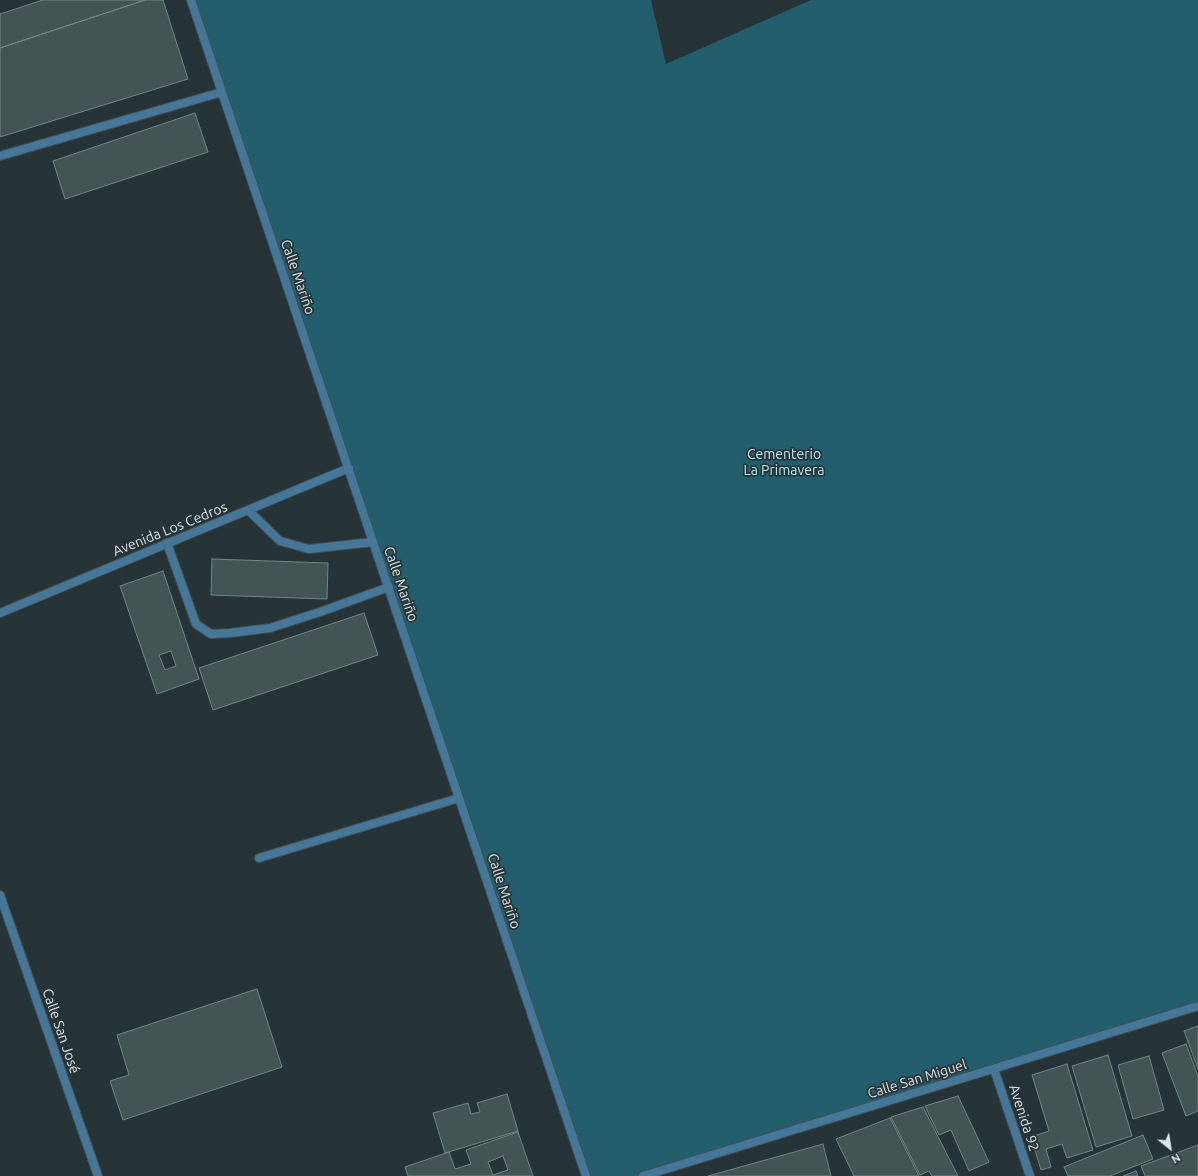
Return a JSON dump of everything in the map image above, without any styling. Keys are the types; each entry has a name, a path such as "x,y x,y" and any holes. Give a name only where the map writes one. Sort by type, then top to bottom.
{"street":[{"name":"Calle Mariño","path":"191,0 586,1176"},
{"path":"0,156 222,92"},
{"name":"Avenida Los Cedros","path":"0,613 167,543 249,511 349,468"},
{"path":"249,511 280,541 309,549 373,542"},
{"path":"167,543 196,624 211,634 270,628 389,587"},
{"path":"259,858 459,798"},
{"name":"Calle San José","path":"0,895 98,1176"},
{"name":"Calle San Miguel","path":"643,1176 1198,1006"},
{"name":"Avenida 92","path":"994,1068 1030,1176"}],"green space":[{"name":"Cementerio La Primavera","path":"191,0 651,0 666,64 811,0 1198,0 1198,1002 642,1176 586,1176"}],"building":[{"path":"43,0 145,0 0,48 0,14"},
{"path":"145,0 163,0 188,79 0,137 0,48"},
{"path":"195,113 208,152 65,199 53,161"},
{"path":"212,559 328,563 327,599 211,595"},
{"path":"163,571 199,679 157,694 120,586","holes":["171,651 176,666 165,670 159,655"]},
{"path":"364,613 378,655 213,710 199,668"},
{"path":"257,989 282,1067 123,1120 110,1081 129,1075 117,1035"},
{"path":"1198,1026 1198,1069 1184,1031"},
{"path":"1186,1044 1198,1076 1198,1111 1186,1116 1162,1053"},
{"path":"1108,1055 1132,1136 1096,1147 1072,1066"},
{"path":"1149,1056 1164,1110 1133,1119 1118,1065"},
{"path":"1067,1064 1093,1150 1067,1158 1062,1144 1046,1149 1051,1167 1041,1170 1031,1137 1049,1131 1032,1075"},
{"path":"507,1094 518,1131 445,1153 433,1113 468,1103 471,1114 480,1112 477,1103"},
{"path":"958,1096 989,1162 969,1171 951,1130 939,1135 925,1106"},
{"path":"923,1107 958,1176 932,1176 929,1171 920,1175 891,1117"},
{"path":"890,1118 919,1176 854,1176 836,1139"},
{"path":"518,1132 533,1176 408,1176 405,1167 449,1152 455,1169 471,1164 466,1150","holes":["503,1156 508,1170 493,1175 488,1162"]},
{"path":"1143,1135 1153,1159 1110,1176 1068,1176 1064,1167"},
{"path":"823,1144 831,1176 708,1176"},
{"path":"1198,1145 1198,1176 1145,1176 1141,1166"},
{"path":"1136,1171 1138,1176 1123,1176"}]}
